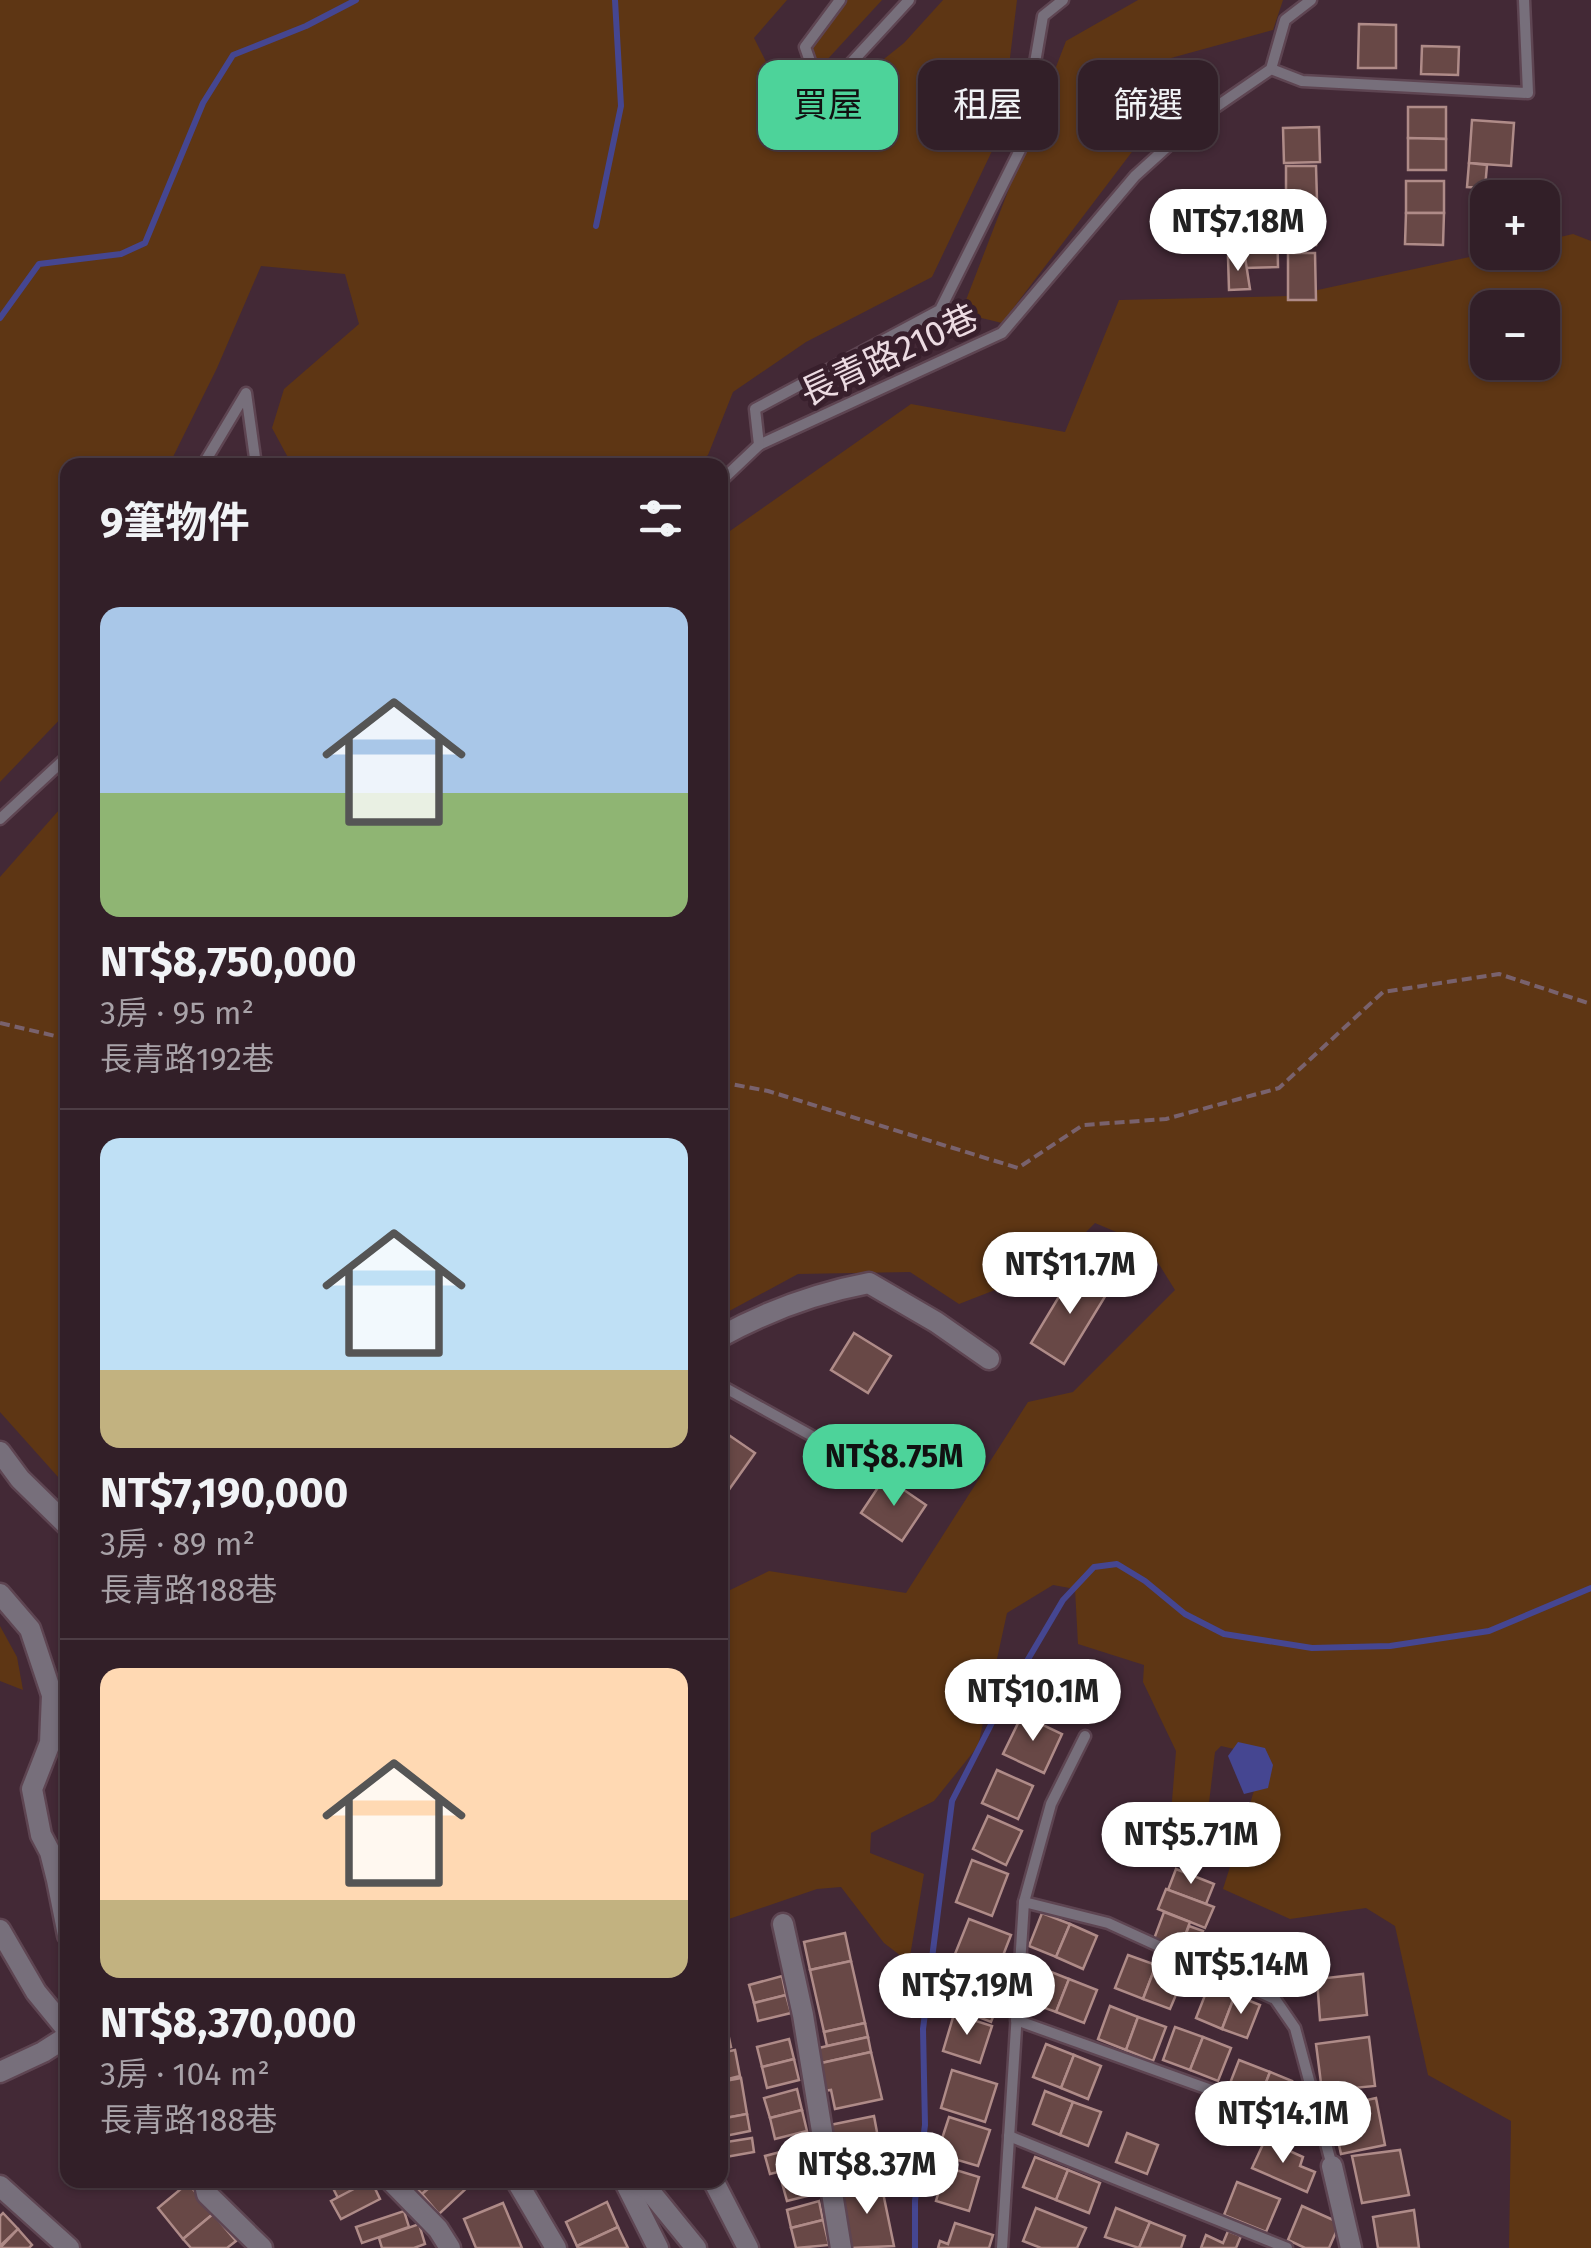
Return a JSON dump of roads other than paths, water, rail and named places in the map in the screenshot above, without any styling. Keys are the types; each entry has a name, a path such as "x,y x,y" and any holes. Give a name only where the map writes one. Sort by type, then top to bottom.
{"street":[{"path":"728,1333 758,1316 835,1289 870,1283 989,1359"},
{"path":"0,1452 20,1479 60,1518"},
{"path":"0,1594 30,1629 52,1695 60,1708"},
{"path":"52,1695 50,1743 32,1789 41,1835 50,1852 60,1895"},
{"path":"783,1924 804,2016 841,2248"},
{"path":"0,1930 36,1992 60,2023"},
{"path":"0,2072 43,2052 60,2039"},
{"path":"1332,2166 1351,2248"},
{"path":"0,2186 69,2248"},
{"path":"206,2188 207,2194 262,2248"},
{"path":"398,2188 438,2229 450,2248"},
{"path":"521,2188 556,2248"},
{"path":"630,2188 658,2248"},
{"path":"646,2188 696,2248"},
{"path":"717,2188 748,2248"}],"lane":[{"path":"840,0 805,47 820,90 839,76 910,0"},
{"name":"長青路210巷","path":"759,445 755,410 940,310 1020,150 1042,16 1063,0"},
{"path":"1311,0 1285,20 1271,69 1302,80 1528,93 1524,0"},
{"name":"長青路210巷","path":"728,474 759,445 1002,334 1134,176 1197,120 1271,69"},
{"path":"207,458 246,393 255,458"},
{"path":"0,819 60,763"},
{"path":"728,1389 823,1442"},
{"path":"1002,2248 1024,1902 1052,1804 1085,1736"},
{"path":"1024,1902 1108,1923 1275,1999 1295,2028 1332,2166"},
{"path":"1016,2020 1320,2129"},
{"path":"1009,2136 1287,2248"}],"waterway":[{"path":"0,318 39,264 121,254 145,243 203,103 233,55 306,26 356,0"},
{"path":"596,226 621,106 615,0"},
{"path":"915,2248 915,2201 925,2125 923,2029 952,1801 1001,1705 1063,1600 1094,1567 1117,1564 1185,1614 1224,1634 1312,1648 1390,1646 1489,1631 1591,1588"}]}
